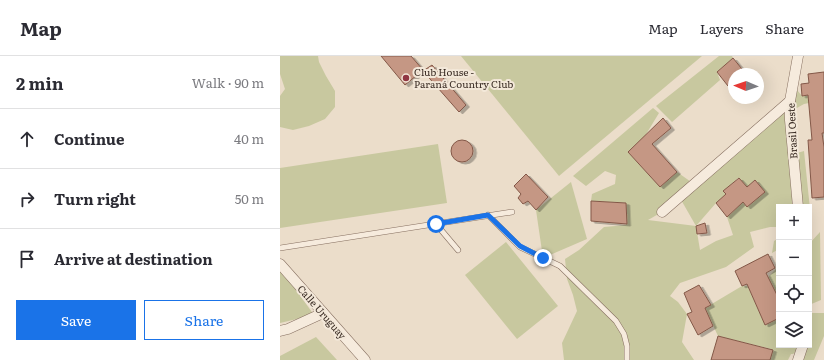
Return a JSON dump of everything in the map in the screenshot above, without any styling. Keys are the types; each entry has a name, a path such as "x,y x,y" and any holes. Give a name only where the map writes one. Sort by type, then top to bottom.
{"street":[{"name":"Brasil Oeste","path":"798,56 790,101 790,120 798,204"},
{"path":"662,212 790,101"},
{"name":"Calle Uruguay","path":"280,264 365,360"},
{"path":"280,331 288,329 323,313"},
{"path":"798,360 801,348"}],"lane":[{"path":"280,248 512,212"},
{"path":"488,215 520,246 560,266 616,321 624,334 627,346 627,360"},
{"path":"436,224 458,250"}],"green space":[{"path":"280,56 318,56 319,62 335,91 335,107 325,119 309,126 293,130 280,127 280,96 285,89 280,74"},
{"path":"461,56 702,56 559,176"},
{"path":"719,56 732,56 733,58 717,72 720,80 672,122 656,106"},
{"path":"797,90 802,96 824,94 824,100 804,104 795,109 795,94"},
{"path":"653,108 659,113 645,136 628,152 660,187 677,172 694,184 662,212 648,220 696,226 680,198 784,109 793,204 776,204 776,227 750,232 754,247 726,267 680,283 670,296 678,302 687,314 682,342 694,360 564,360 562,343 577,311 567,279 565,259 579,250 604,227 626,225 626,203 591,201 592,194 615,184 616,175 605,171 586,186 573,176","holes":["738,178 747,187 755,180 765,192 747,207 743,202 727,217 733,235 716,241 700,250 696,226 726,194 724,191"]},
{"path":"438,144 447,203 280,228 280,168"},
{"path":"804,151 809,204 802,204 794,154"},
{"path":"571,182 587,239 543,258 536,210"},
{"path":"820,232 821,300 812,304 812,276 812,241"},
{"path":"776,240 776,251 772,253 774,241"},
{"path":"506,242 558,306 517,339 465,275"},
{"path":"281,269 314,315 280,323"},
{"path":"776,269 776,293 768,277"},
{"path":"742,286 748,286 765,325 776,320 776,348 800,348 791,354 788,360 769,360 771,349 718,336 705,308"},
{"path":"812,313 824,313 824,336 814,360 797,360 800,348 812,348"},
{"path":"316,337 337,360 280,360 280,356"}],"building":[{"name":"Club House - Paraná Country Club","path":"381,56 411,56 423,70 405,85"},
{"path":"733,58 741,68 728,68 728,86 717,72"},
{"path":"432,65 466,105 459,112 423,71"},
{"path":"824,72 824,133 822,133 824,147 824,197 812,198 808,140 812,140 808,95 802,96 801,84 809,83 808,74"},
{"path":"663,118 671,128 652,144 677,172 660,187 628,152"},
{"path":"462,140 470,143 473,151 470,159 462,162 454,159 451,151 454,143"},
{"path":"526,174 548,197 536,210 528,201 523,204 518,198 521,194 514,186"},
{"path":"739,178 747,187 755,180 765,192 747,207 743,202 727,217 716,203 726,194 723,191"},
{"path":"591,201 626,203 627,224 591,221"},
{"path":"705,223 707,233 697,234 696,226"},
{"path":"768,254 775,268 766,273 776,293 776,320 765,325 747,284 742,286 735,271"},
{"path":"699,285 711,305 705,308 713,326 698,335 687,314 692,312 684,293"},
{"path":"718,336 773,350 770,360 711,360"}],"place":[{"name":"Club House - Paraná Country Club","path":"406,78"}],"route":[{"path":"436,224 488,215 520,246 543,258"}]}
